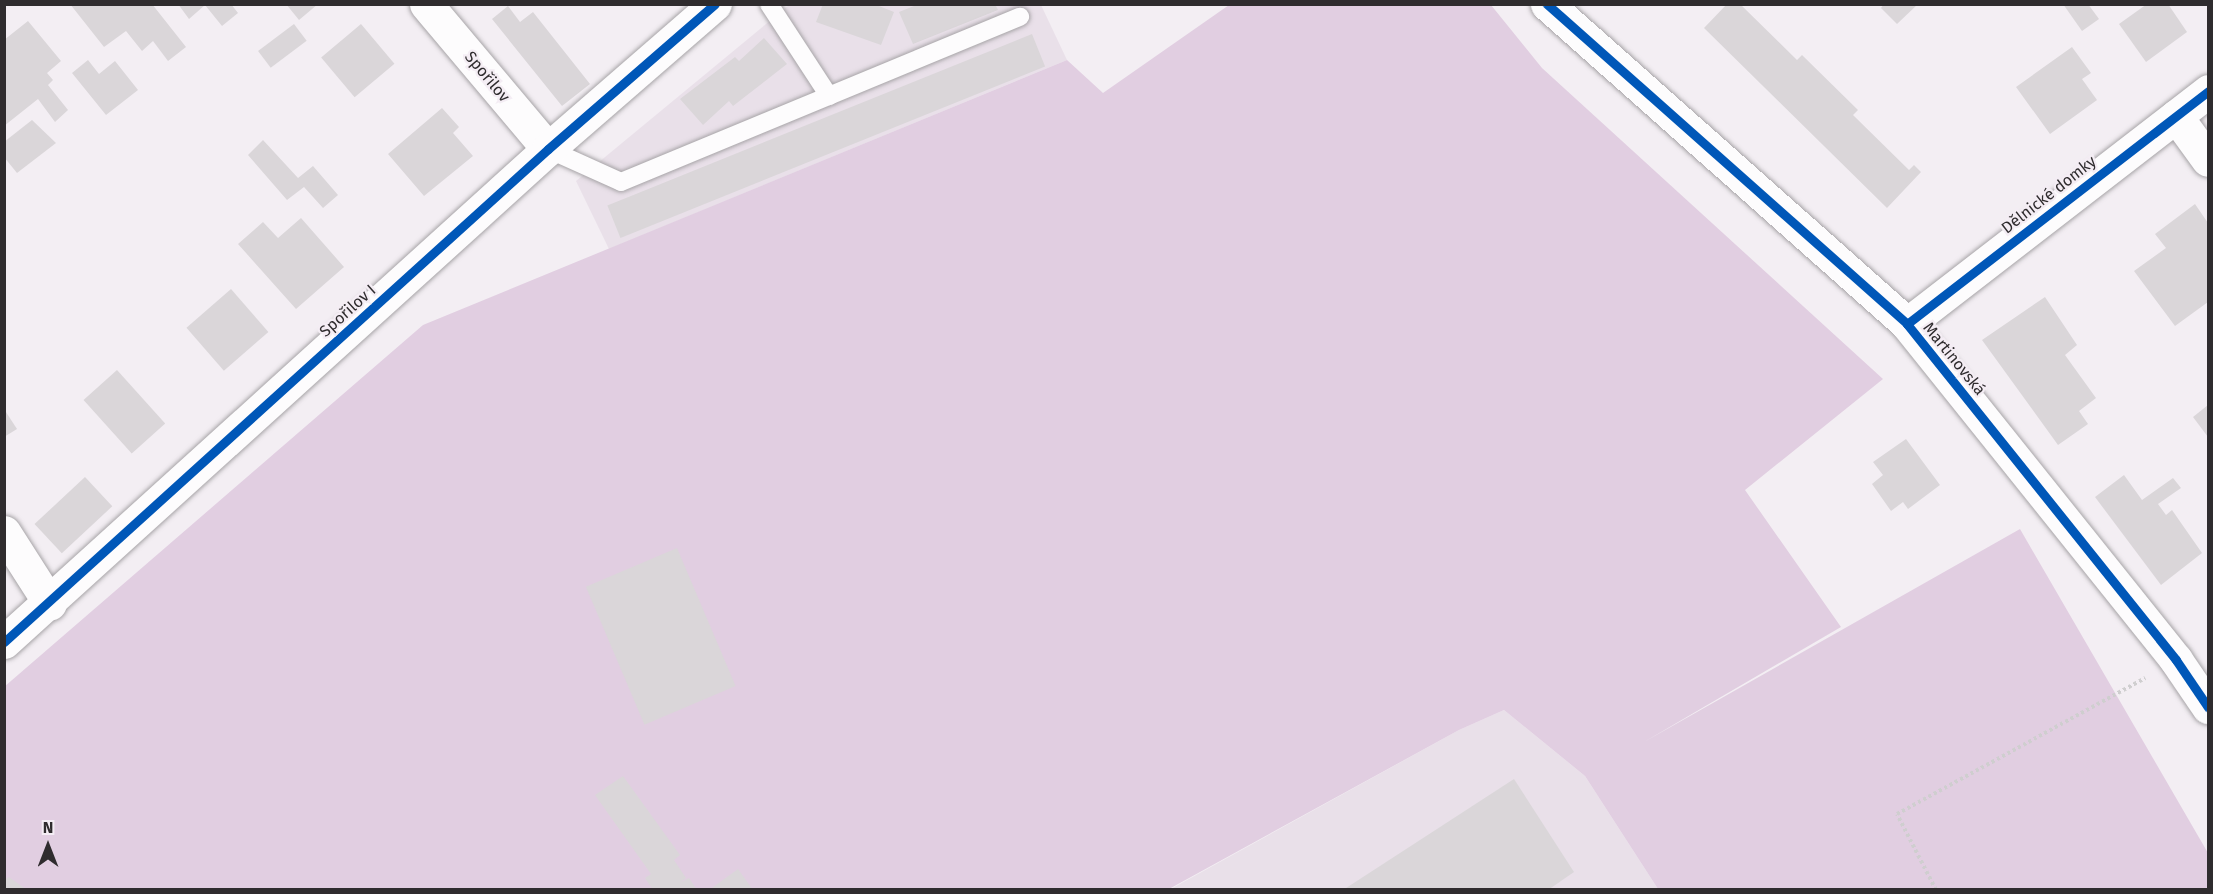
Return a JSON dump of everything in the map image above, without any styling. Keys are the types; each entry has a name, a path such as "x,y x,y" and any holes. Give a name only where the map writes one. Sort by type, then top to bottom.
{"street":[{"name":"Spořilov","path":"426,4 548,149"},
{"name":"Spořilov I","path":"4,642 50,604 548,149 715,4"},
{"name":"Martinovská","path":"1561,9 1907,324 2176,660 2208,707"},
{"name":"Dělnické domky","path":"1907,324 2208,91"},
{"path":"2176,116 2208,160"},
{"path":"4,532 50,604"}],"lane":[{"path":"769,4 829,96"},
{"path":"548,149 621,182 1020,17"}],"path":[{"path":"1936,890 1896,814 2176,660"}],"shaded area":[{"path":"789,5 1041,5 1067,60 609,249 576,181"},
{"path":"1229,5 1491,5 1542,68 1883,379 1745,490 1841,627 1644,742 2020,529 2208,853 2208,889 1658,889 1585,776 1504,710 1459,730 1169,889 5,889 4,687 423,325 1067,60 1103,93"},
{"path":"1504,710 1585,776 1658,889 1169,890 1459,730"}],"building":[{"path":"70,4 152,4 186,47 168,61 153,41 142,51 126,31 104,47"},
{"path":"178,4 231,4 238,13 222,26 205,5 189,19"},
{"path":"286,4 318,4 299,20"},
{"path":"823,4 874,4 894,12 881,45 816,22"},
{"path":"919,4 995,4 998,10 913,44 899,12"},
{"path":"1727,4 1740,4 1797,60 1802,55 1858,110 1853,115 1909,170 1914,165 1921,172 1887,208 1704,28"},
{"path":"1884,4 1918,4 1897,24 1881,8"},
{"path":"2063,4 2088,4 2099,19 2082,31"},
{"path":"2147,4 2168,4 2187,32 2146,62 2119,24"},
{"path":"508,6 520,22 533,12 590,84 562,106 492,19"},
{"path":"28,21 61,61 47,73 53,80 48,85 68,110 55,122 38,99 4,126 4,40"},
{"path":"294,24 307,41 271,68 258,51"},
{"path":"361,24 394,64 355,97 321,57"},
{"path":"1032,34 1045,66 620,238 607,206"},
{"path":"764,38 787,64 733,106 729,101 703,125 680,99 735,57 739,61"},
{"path":"2072,47 2091,73 2082,79 2097,100 2050,134 2016,87"},
{"path":"88,60 99,74 115,61 138,90 106,115 72,73"},
{"path":"442,108 459,127 453,133 473,156 424,196 388,154"},
{"path":"32,120 56,143 17,173 4,157 4,142"},
{"path":"263,140 298,178 313,166 338,195 323,208 304,187 287,200 248,155"},
{"path":"2195,204 2208,223 2208,302 2175,326 2134,271 2166,248 2155,234"},
{"path":"301,218 344,267 296,309 238,244 263,222 278,238"},
{"path":"231,289 268,332 224,371 186,328"},
{"path":"2045,297 2077,345 2065,355 2096,398 2079,411 2088,424 2058,445 1982,340"},
{"path":"117,370 165,424 132,454 84,400"},
{"path":"2208,405 2208,437 2193,417"},
{"path":"4,409 17,429 4,437"},
{"path":"1906,439 1940,485 1908,509 1903,502 1891,511 1872,484 1883,475 1873,462"},
{"path":"2124,475 2142,500 2173,478 2181,488 2158,504 2166,515 2172,510 2202,553 2161,585 2095,497"},
{"path":"85,477 112,506 62,553 35,524"},
{"path":"677,548 736,686 644,725 586,587"},
{"path":"623,776 680,855 674,860 686,878 681,882 689,878 697,890 653,890 645,878 651,874 595,795"},
{"path":"1514,779 1574,872 1548,890 1343,890"},
{"path":"738,869 753,890 709,890"},
{"path":"9,877 27,890 4,890 4,880"}],"cycle path":[{"path":"4,642 548,149 715,4"},
{"path":"1547,4 1907,324 2176,660 2208,707"},
{"path":"1907,324 2208,91"}]}
